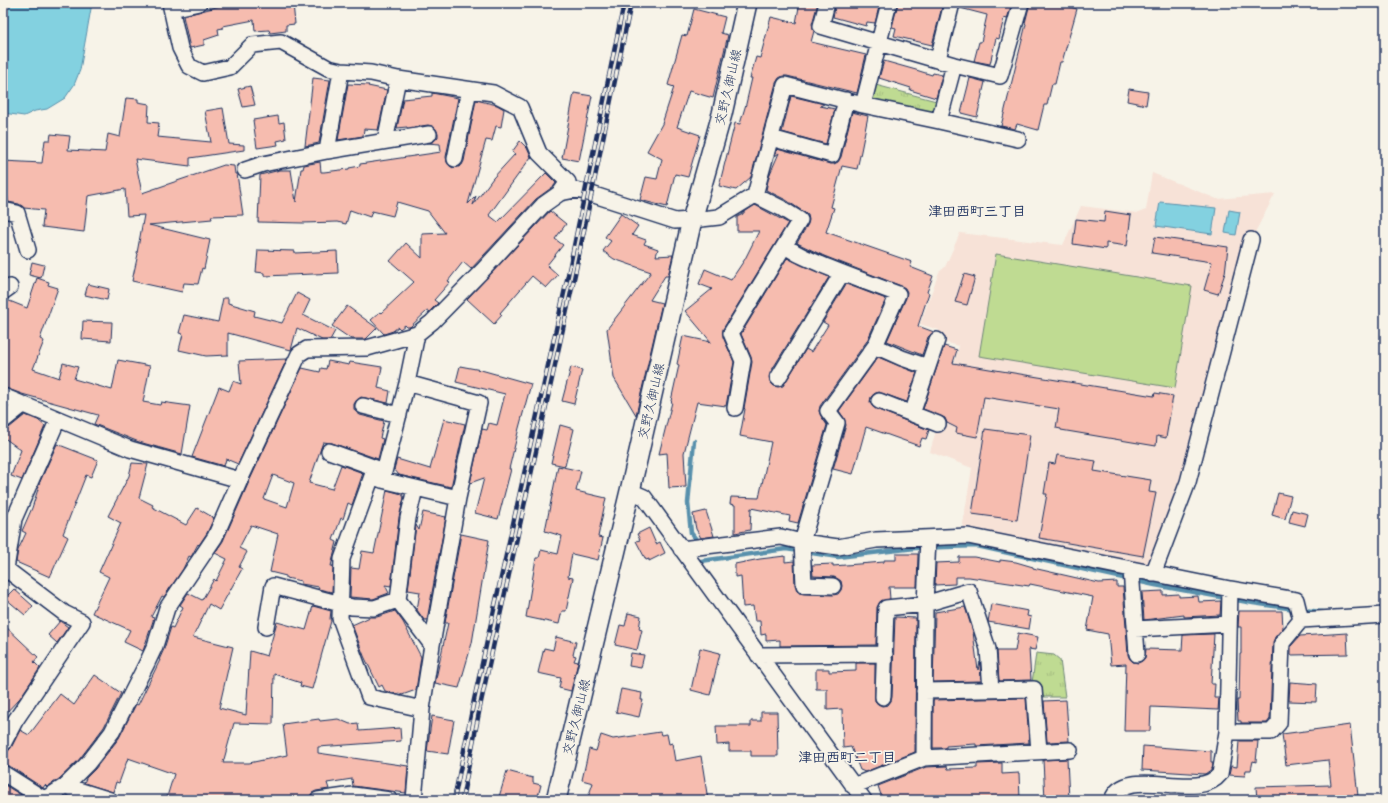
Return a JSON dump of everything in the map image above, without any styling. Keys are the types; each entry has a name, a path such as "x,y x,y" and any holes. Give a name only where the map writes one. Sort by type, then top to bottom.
{"main road":[{"name":"交野久御山線","path":"556,800 630,491 692,220 722,114 747,3"}],"street":[{"path":"3,773 44,799 65,786 88,763 112,732 155,646 167,608 215,537 299,354 307,349 366,348 418,334 432,322 482,271 543,205 560,193 568,182 539,153 520,107 493,93 398,79 371,73 341,71 328,68 281,42 252,45 230,67 203,73 189,66 180,48 171,6 199,3"},
{"path":"826,3 821,26 938,59 954,65 1000,76 1021,3"},
{"path":"863,105 888,3"},
{"path":"938,59 952,3"},
{"path":"939,121 954,65"},
{"path":"327,151 341,71"},
{"path":"385,141 398,79"},
{"path":"560,193 575,190 585,192 676,221 719,217 755,195 785,85 863,105 1018,138"},
{"path":"455,159 469,90"},
{"path":"771,138 832,155 846,100"},
{"path":"245,170 263,164 327,151 429,134"},
{"path":"735,408 743,361 731,333 800,220 781,208 755,195"},
{"path":"3,210 17,212 28,250"},
{"path":"1154,574 1188,482 1251,240"},
{"path":"785,245 794,253 842,274 871,283 898,294 875,346 828,411 838,423 803,551 804,585 833,586"},
{"path":"778,378 842,274"},
{"path":"383,476 418,334"},
{"path":"912,414 937,340"},
{"path":"875,346 928,367"},
{"path":"407,383 479,403 458,498 432,645 422,709 414,800"},
{"path":"3,396 130,449 240,480"},
{"path":"879,401 938,424"},
{"path":"3,421 23,404"},
{"path":"363,406 399,415"},
{"path":"3,744 15,721 82,622 64,613 4,571 14,519 58,419"},
{"path":"329,451 415,489 458,498"},
{"path":"383,476 372,476 342,559 340,618 369,697 422,709"},
{"path":"415,489 408,518 398,600 432,645"},
{"path":"630,491 644,497 864,800"},
{"path":"681,549 781,537 803,551 838,547 876,540 928,541 968,536 1131,577 1154,574 1230,596 1296,600 1299,613 1282,643 1279,723 1271,732 1228,732"},
{"path":"924,758 925,604 928,541"},
{"path":"1131,577 1137,654"},
{"path":"266,627 273,586 352,608 374,608 398,600"},
{"path":"883,697 886,608 925,604 969,592 988,648 991,690"},
{"path":"1112,800 1115,793 1121,789 1134,785 1148,783 1195,786 1209,783 1216,779 1220,774 1228,732 1230,596"},
{"path":"1299,613 1385,615"},
{"path":"1135,629 1229,624"},
{"path":"758,655 885,654"},
{"path":"924,691 1034,689 1039,752"},
{"path":"853,786 924,758 1070,750"},
{"path":"65,786 110,800"},
{"path":"318,800 353,795 390,800"}],"shaded area":[{"path":"1152,173 1217,199 1275,194 1251,240 1153,574 961,536 972,468 930,452 959,346 937,340 939,330 920,324 939,272 945,267 960,233 1063,245 1081,206 1138,213 1146,210"}],"green space":[{"path":"868,83 944,103 939,121 863,105"},
{"path":"996,254 1192,286 1175,388 979,356"},
{"path":"1036,653 1054,655 1060,660 1065,697 1043,697 1041,686 1032,683"}],"water":[{"path":"3,3 92,3 80,70 74,85 65,98 47,109 35,111 24,116 3,113"},
{"path":"1160,202 1216,208 1212,234 1156,226"},
{"path":"1229,210 1240,212 1236,235 1225,233"}],"building":[{"path":"231,3 293,3 295,24 286,25 286,31 270,33 269,30 255,31 254,20 223,26 223,28 218,29 219,35 204,40 204,45 190,48 183,16"},
{"path":"798,3 818,3 812,24 814,31 811,42 866,55 857,93 787,76 779,78 776,83 751,177 736,190 719,186 735,123 740,124 756,57 760,58 771,17 796,23 799,7 797,6"},
{"path":"836,3 880,3 875,23 867,22 866,26 833,17"},
{"path":"898,3 943,3 932,45 894,36 896,28 892,27"},
{"path":"961,3 1012,3 1007,19 1004,18 999,39 996,38 990,64 974,61 979,42 981,42 987,15 960,8"},
{"path":"1030,3 1071,3 1070,7 1077,9 1062,62 1060,62 1055,84 1052,84 1047,105 1044,105 1038,130 1017,124 1015,129 1001,126"},
{"path":"694,9 725,17 721,33 728,35 713,98 689,91 677,127 700,135 688,177 675,174 667,207 640,200 646,177 657,179 662,159 647,151 662,124 674,87 668,85 682,35 687,36"},
{"path":"884,61 932,75 933,73 942,75 936,98 879,78"},
{"path":"313,78 330,80 319,143 305,146"},
{"path":"970,78 985,82 977,117 961,113"},
{"path":"348,84 369,85 368,86 387,90 378,130 364,129 363,136 338,140"},
{"path":"250,86 255,105 243,107 238,89"},
{"path":"1129,89 1148,92 1146,105 1127,101"},
{"path":"432,93 458,98 446,157 447,162 453,168 462,165 464,161 476,100 497,105 504,109 501,127 496,126 492,141 486,140 468,204 476,196 473,205 493,178 515,154 512,152 520,141 527,148 531,157 489,215 498,222 546,173 556,183 536,199 471,269 463,262 448,281 450,282 434,300 438,303 429,312 427,311 410,327 405,325 400,329 398,327 393,331 384,334 371,320 380,312 381,313 414,282 390,261 406,243 422,258 422,234 445,233 428,211 397,202 393,216 372,211 370,217 350,210 346,224 337,222 258,222 260,175 280,170 291,170 296,202 301,169 303,169 304,165 320,162 321,172 324,172 349,169 360,166 360,164 441,152 440,144 427,143 434,141 438,137 436,129 432,126 428,125 397,128 403,99 432,96"},
{"path":"574,93 592,96 579,161 562,158"},
{"path":"791,96 824,104 820,106 835,109 826,144 782,132"},
{"path":"126,98 138,99 138,102 149,104 148,122 159,123 157,137 211,142 205,111 223,108 229,144 244,145 244,150 190,158 190,166 135,159 142,193 224,165 234,166 235,174 237,174 243,215 211,216 212,219 149,225 210,240 204,269 202,268 198,284 184,283 182,292 132,281 144,215 127,216 125,189 88,196 84,232 42,227 44,210 24,208 19,204 8,202 7,190 3,190 3,161 42,163 45,140 50,140 51,134 70,136 68,150 105,152 108,134 120,137"},
{"path":"852,112 868,116 861,151 857,169 842,166 831,207 834,208 826,232 912,262 910,267 933,276 918,326 934,332 928,337 922,355 887,341 906,298 907,292 905,288 824,256 797,243 808,224 808,215 786,200 766,190 769,176 779,153 775,156 777,149 830,164 838,162 841,157"},
{"path":"278,116 279,123 284,122 286,139 277,141 278,145 257,148 253,120"},
{"path":"755,205 788,223 723,329 723,337 734,362 726,406 697,402 684,453 686,487 669,488 667,453 659,454 672,402 679,365 677,364 683,336 711,342 685,311 712,289 699,284 705,269 731,280 745,259 759,231 737,231 737,217"},
{"path":"550,211 566,224 555,239 563,245 547,265 558,275 546,288 532,276 500,313 502,315 494,324 467,299"},
{"path":"1105,211 1131,215 1127,246 1106,243 1106,249 1073,244 1076,219 1104,222"},
{"path":"621,214 638,226 632,235 646,240 644,244 658,249 656,256 673,255 668,276 665,276 650,300 662,303 636,415 614,378 607,329 651,272 614,259 603,251 611,241 605,237"},
{"path":"1155,237 1228,247 1225,273 1218,294 1204,290 1212,262 1152,253"},
{"path":"258,250 295,251 295,253 337,251 338,273 264,276 264,273 256,272"},
{"path":"787,258 829,277 770,373 770,382 774,386 783,386 806,349 811,352 828,325 823,322 846,284 886,299 867,341 820,406 819,411 827,425 798,523 789,521 790,516 751,508 750,530 735,533 735,505 730,504 731,497 759,498 771,442 740,436 752,362 741,334"},
{"path":"32,262 44,265 41,278 29,275"},
{"path":"964,274 975,277 967,305 955,302"},
{"path":"37,278 49,282 48,285 58,288 40,339 44,341 33,369 59,378 63,363 78,367 74,379 112,390 118,360 150,366 143,402 160,405 161,402 190,406 182,454 139,442 94,424 98,415 22,394 3,387 3,301 7,300 27,308"},
{"path":"88,284 109,289 107,300 85,295"},
{"path":"297,293 310,300 303,315 335,331 330,340 322,340 297,328 291,350 228,333 228,355 206,356 179,350 183,334 179,333 184,315 218,322 223,298 228,298 228,303 255,311 254,316 282,323"},
{"path":"347,306 377,328 366,339 351,339 332,326"},
{"path":"83,321 112,322 111,341 82,339"},
{"path":"944,346 957,350 953,363 1154,396 1155,393 1173,396 1166,438 1157,436 1156,446 1061,430 1056,428 1059,409 984,397 977,437 956,433 957,428 947,423 945,418 923,409"},
{"path":"878,357 917,373 907,402 878,392 871,397 870,402 872,406 876,409 929,430 926,439 922,438 919,446 866,427 853,474 833,469 846,425 844,418 839,411"},
{"path":"287,359 238,464 226,459 224,466 192,457 219,387 229,391 233,381 241,384 239,361"},
{"path":"328,361 349,365 350,362 382,367 378,388 390,391 388,403 361,397 354,404 354,409 360,415 384,421 380,438 383,439 378,459 332,443 323,442 309,483 332,489 341,465 363,473 352,505 348,503 343,519 341,518 333,540 337,542 331,566 333,566 332,592 318,589 319,587 301,584 301,581 286,578 286,576 270,572 278,534 251,525 239,548 247,552 239,567 242,569 219,610 209,604 193,637 233,647 219,708 246,715 250,651 267,656 277,622 306,630 313,606 331,611 331,621 312,689 300,686 301,683 274,674 273,724 234,723 223,763 249,763 287,755 283,724 319,719 320,721 338,719 350,724 358,723 359,731 400,728 401,741 318,747 318,753 408,766 406,793 353,786 352,779 327,783 329,789 316,791 312,793 310,797 298,800 166,800 174,774 128,758 119,783 116,782 113,792 84,783 86,778 95,769 119,738 136,704 138,705 160,660 171,627 173,628 183,607 180,605 188,593 202,600 214,579 216,581 227,559 215,553 223,541 302,368 320,372 321,368 326,369","holes":["273,475 294,483 287,507 264,499"]},
{"path":"460,366 481,370 531,384 519,428 509,469 511,469 498,519 475,513 484,478 470,483 482,429 487,430 489,423 497,425 505,394 456,382"},
{"path":"571,367 582,370 574,404 562,401"},
{"path":"25,415 38,420 45,426 22,480 11,476 21,450 3,437 3,430 9,428"},
{"path":"444,419 465,424 451,487 399,475 394,469 397,459 430,469"},
{"path":"560,425 574,429 565,466 551,463"},
{"path":"985,429 1030,435 1017,520 972,514"},
{"path":"57,444 98,460 91,477 86,475 63,534 68,537 50,577 16,562 18,550 26,533 22,531 32,508 38,486"},
{"path":"1057,455 1096,461 1094,471 1151,480 1149,492 1156,493 1143,556 1039,538 1047,494 1044,494 1049,463 1055,464"},
{"path":"132,463 148,464 139,498 153,505 152,507 186,525 197,508 214,518 207,533 199,545 198,544 191,557 189,556 183,569 164,597 162,596 151,617 154,618 143,651 124,642 130,630 92,613 109,577 99,572 121,523 108,516 129,476"},
{"path":"558,466 581,471 576,491 606,498 598,537 603,538 598,560 572,554 568,577 573,578 566,611 562,611 559,624 526,617 536,558 539,558 541,550 558,554 562,536 545,531"},
{"path":"387,490 402,494 404,498 399,517 391,586 385,585 389,593 373,599 350,597 351,568 359,569 362,551 374,553"},
{"path":"1278,493 1291,496 1285,519 1272,515"},
{"path":"1292,510 1308,514 1305,526 1289,522"},
{"path":"706,511 714,536 701,538 696,529 693,514"},
{"path":"423,512 446,517 427,620 424,620 417,610 420,592 408,590 416,525 419,530"},
{"path":"649,528 656,544 660,542 665,553 649,561 649,559 646,560 636,541 640,540 637,534"},
{"path":"461,534 489,540 472,643 459,688 435,683 448,623 445,623"},
{"path":"896,554 918,554 917,587 889,587 890,599 881,601 877,607 876,645 780,646 780,640 766,641 766,634 761,635 760,621 755,621 753,606 743,607 741,576 735,577 735,564 785,556 785,562 794,561 795,585 799,593 833,595 838,594 841,590 841,581 834,577 813,576 812,565 833,564 833,566 884,562 884,560 896,560"},
{"path":"959,557 974,557 1000,562 1000,560 1016,562 1033,568 1099,583 1117,582 1117,587 1123,587 1128,655 1133,662 1138,663 1145,658 1146,649 1182,650 1183,635 1214,634 1211,684 1215,684 1214,698 1219,698 1218,710 1151,707 1150,731 1124,731 1126,664 1111,665 1108,634 1087,630 1093,597 1030,584 1029,586 969,577 955,577 955,584 935,585 936,563 959,562"},
{"path":"14,589 33,606 25,615 5,598"},
{"path":"1163,591 1163,595 1179,594 1179,597 1198,596 1199,602 1221,601 1220,615 1184,617 1184,615 1144,620 1142,592"},
{"path":"991,604 1028,611 1027,616 1031,617 1029,629 988,622"},
{"path":"965,607 973,632 978,670 980,662 981,681 933,682 935,612"},
{"path":"395,611 403,622 421,657 416,690 402,695 399,693 397,694 385,691 382,685 379,687 364,656 352,625 370,617 377,617"},
{"path":"1239,611 1282,611 1283,628 1275,637 1273,643 1270,719 1267,723 1241,723 1241,721 1238,721 1237,700 1239,700 1241,654 1241,627 1238,627"},
{"path":"628,613 641,616 639,629 642,630 637,650 615,645 620,625 625,626"},
{"path":"895,617 916,618 915,752 865,772 860,770 851,747 843,748 842,709 827,710 827,689 816,689 816,669 829,669 829,672 856,671 856,663 875,663 875,701 882,706 888,705 892,697"},
{"path":"60,621 68,627 57,643 48,635"},
{"path":"3,624 38,657 34,662 40,668 20,698 3,716"},
{"path":"1018,633 1038,637 1035,650 1029,649 1031,680 999,681 997,651 1015,651"},
{"path":"1347,633 1348,654 1291,655 1291,646 1300,636"},
{"path":"556,637 576,642 573,655 576,656 574,661 578,662 571,691 559,688 561,678 538,673 544,648 553,650"},
{"path":"700,648 720,653 710,695 691,690"},
{"path":"631,653 644,655 641,668 629,666"},
{"path":"95,675 121,693 104,727 78,761 59,779 47,787 45,785 43,788 8,765 3,764 3,753 7,752 11,748 20,730 29,735 60,694 74,705"},
{"path":"1290,682 1317,684 1316,702 1289,701"},
{"path":"621,689 642,693 641,700 643,700 639,717 616,712"},
{"path":"1026,698 1029,743 976,746 976,744 946,746 946,748 933,748 933,700"},
{"path":"1066,700 1069,741 1047,742 1044,701"},
{"path":"761,712 777,712 778,756 751,756 751,751 729,751 729,744 717,745 716,726 751,726 751,721 761,721"},
{"path":"432,716 454,720 448,754 427,751"},
{"path":"1350,725 1358,796 1257,800 1256,787 1331,785 1328,760 1286,765 1282,734"},
{"path":"660,732 661,735 667,734 669,744 672,743 675,761 701,756 708,800 587,800 593,783 582,780 589,749 596,751 601,735 613,739"},
{"path":"1239,741 1258,741 1256,762 1253,761 1251,770 1246,770 1245,776 1229,775 1231,766 1237,767"},
{"path":"1143,746 1211,751 1211,762 1213,762 1212,769 1205,774 1142,770"},
{"path":"1067,759 1069,800 1045,800 1043,760"},
{"path":"1002,763 1002,774 1019,773 1020,800 889,800 888,797 882,798 878,786 926,767 947,766 948,769 977,768 977,764"},
{"path":"507,771 533,778 533,783 541,785 537,800 498,800"},
{"path":"3,784 21,795 17,800 3,800"}],"waterway":[{"path":"694,441 688,503 691,533 698,542"},
{"path":"701,561 786,549 838,557 915,548 977,546 1155,585 1295,609"},
{"path":"1302,610 1323,612"}],"railway":[{"path":"454,800 474,700 568,275 624,3"},
{"path":"462,800 481,702 575,274 631,3"}],"district":[{"name":"津田西町三丁目","path":"977,211"},
{"name":"津田西町二丁目","path":"847,757"}]}
